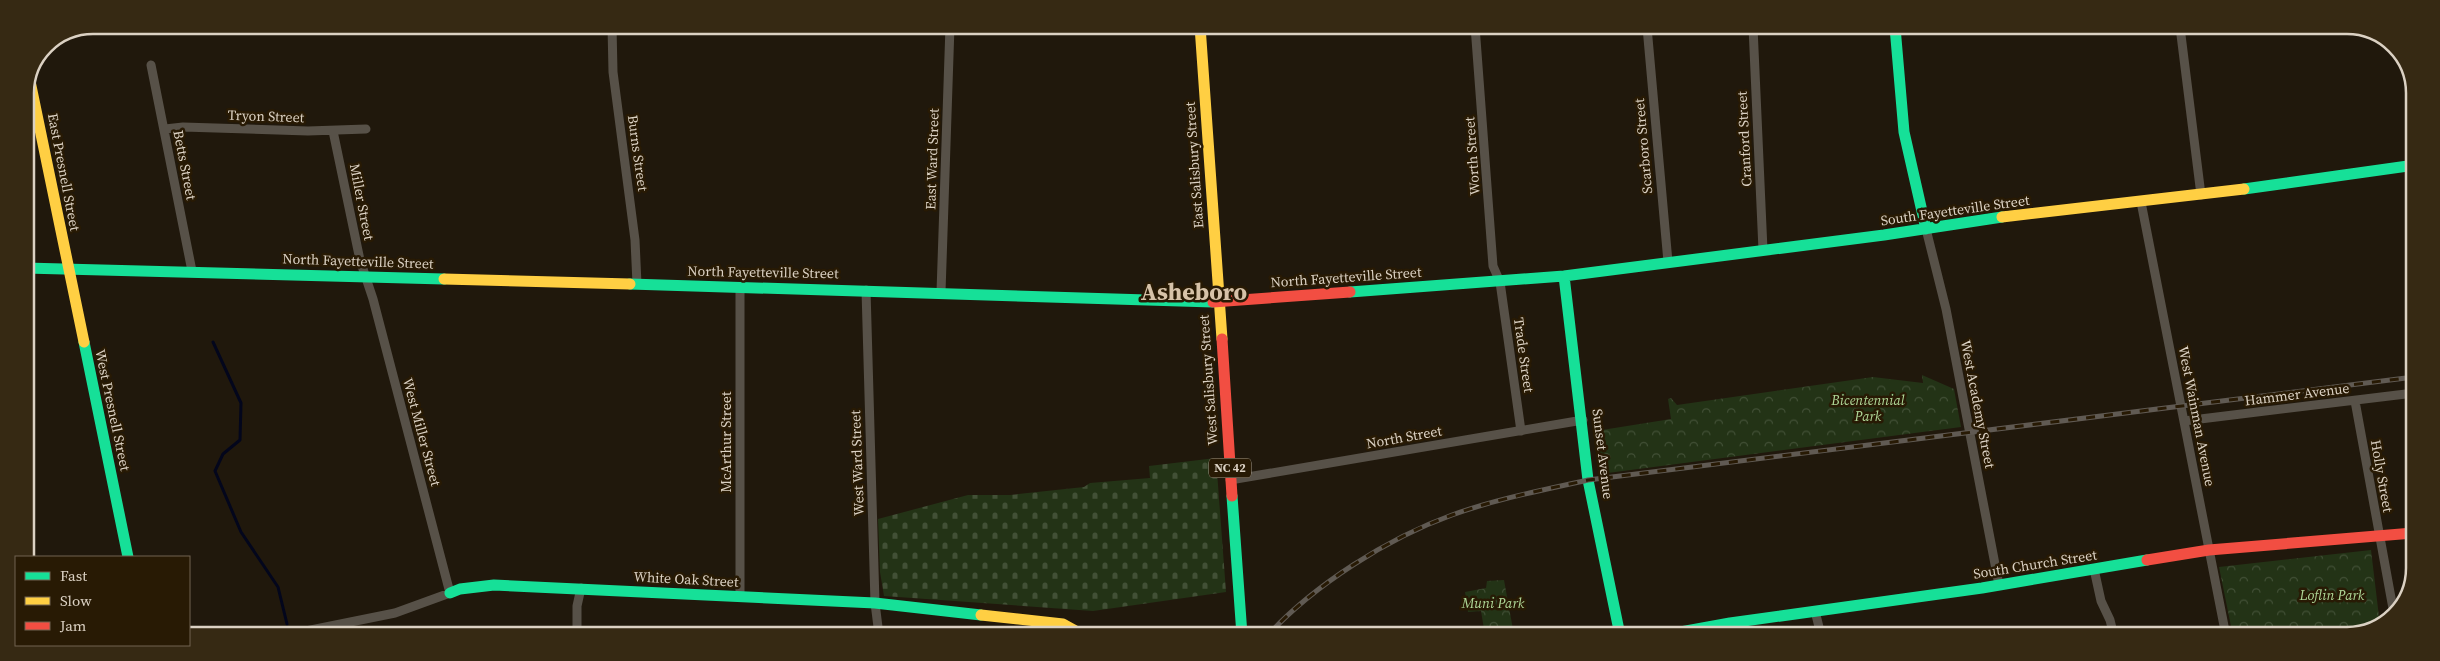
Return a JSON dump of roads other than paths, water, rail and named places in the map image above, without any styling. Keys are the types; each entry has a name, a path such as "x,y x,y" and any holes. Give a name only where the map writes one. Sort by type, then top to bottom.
{"main road":[{"name":"East Salisbury Street","path":"1201,34 1218,302"},
{"path":"1896,34 1904,132 1926,229"},
{"name":"East Presnell Street","path":"34,101 68,268"},
{"name":"South Fayetteville Street","path":"1500,282 1564,276 1926,229 1994,218 2201,195 2406,166"},
{"name":"North Fayetteville Street","path":"34,268 192,270 366,277 941,292 1218,302 1500,282"},
{"name":"West Presnell Street","path":"68,268 128,556"},
{"name":"Sunset Avenue","path":"1564,276 1583,420 1588,480 1618,627"},
{"name":"West Salisbury Street","path":"1218,302 1241,627"},
{"name":"South Church Street","path":"1714,627 1999,585 2209,550 2406,534"},
{"name":"White Oak Street","path":"450,593 460,589 494,585 875,603 1063,624 1068,627"}],"street":[{"name":"Burns Street","path":"612,34 613,72 635,240 637,284"},
{"name":"East Ward Street","path":"941,292 950,34"},
{"name":"Worth Street","path":"1476,34 1494,266 1500,282"},
{"name":"Scarboro Street","path":"1648,34 1668,262"},
{"name":"Cranford Street","path":"1753,34 1762,250"},
{"path":"2181,34 2201,195"},
{"name":"Betts Street","path":"152,65 192,270"},
{"name":"Tryon Street","path":"164,128 333,131 366,129"},
{"name":"Miller Street","path":"333,131 360,260 366,277"},
{"name":"West Wainman Avenue","path":"2141,202 2224,627"},
{"name":"West Academy Street","path":"1926,229 1946,309 1999,585"},
{"name":"West Miller Street","path":"366,277 450,593"},
{"name":"Trade Street","path":"1500,282 1521,431"},
{"name":"McArthur Street","path":"740,287 740,597"},
{"name":"West Ward Street","path":"866,290 875,603 878,627"},
{"name":"Hammer Avenue","path":"2184,421 2406,394"},
{"name":"Holly Street","path":"2355,401 2392,606"},
{"name":"North Street","path":"1230,480 1583,420"},
{"path":"2094,569 2101,601 2112,627"},
{"path":"577,627 577,606 581,588"},
{"name":"White Oak Street","path":"326,627 395,613 450,593"},
{"path":"1815,611 1819,627"}],"waterway":[{"path":"213,342 241,403 240,440 223,454 215,471 241,532 278,587 287,624"}],"railway":[{"path":"1276,627 1307,598 1330,581 1353,565 1403,536 1469,509 1537,491 1588,480 2406,378"}],"district":[{"name":"Asheboro","path":"1194,291"}],"park label":[{"name":"Bicentennial Park","path":"1868,408"},
{"name":"Loflin Park","path":"2332,595"},
{"name":"Muni Park","path":"1493,603"}]}
